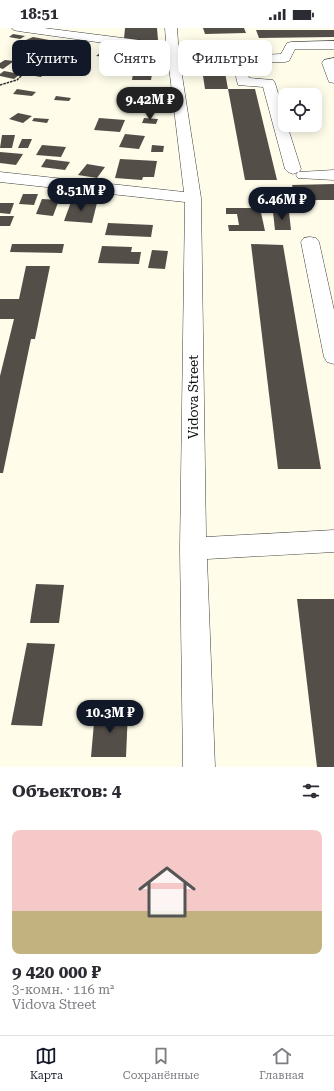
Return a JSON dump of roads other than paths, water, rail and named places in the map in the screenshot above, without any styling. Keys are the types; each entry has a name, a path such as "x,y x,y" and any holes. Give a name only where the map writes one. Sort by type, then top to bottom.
{"street":[{"path":"18,28 154,46 172,46"},
{"name":"Vidova Street","path":"171,28 172,46 192,198 193,549 199,767"},
{"path":"334,45 291,46 286,58 238,60 243,82 268,84 299,172 334,175"},
{"path":"334,62 328,63 334,79"},
{"path":"0,177 192,198"},
{"path":"310,242 334,357"},
{"path":"193,549 334,541"}]}
